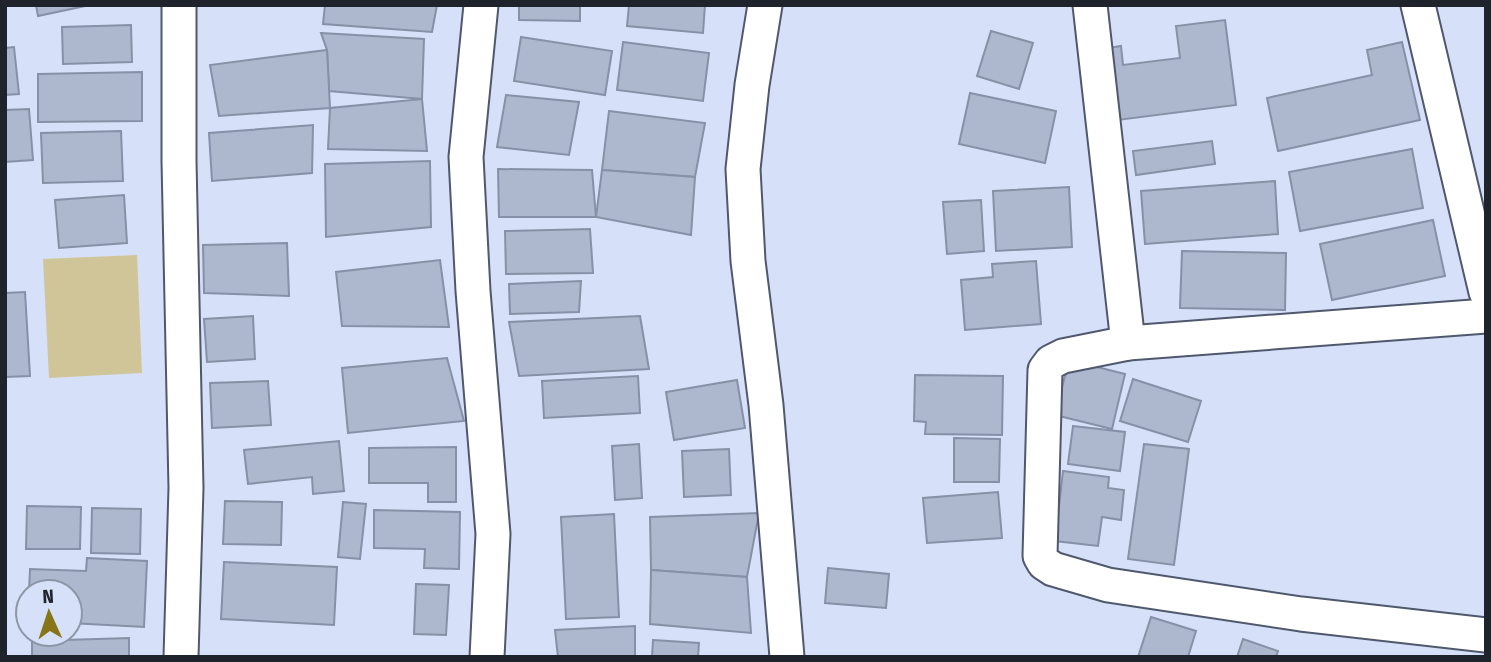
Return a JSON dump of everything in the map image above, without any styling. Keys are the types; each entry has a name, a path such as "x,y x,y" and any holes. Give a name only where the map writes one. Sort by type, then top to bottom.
{"street":[{"path":"179,5 179,189 186,488 181,657"},
{"path":"481,5 466,157 473,291 493,534 487,657"},
{"path":"765,5 752,85 743,169 748,261 766,405 787,657"},
{"path":"1090,5 1128,343"},
{"path":"1418,5 1486,292"},
{"path":"1486,316 1128,343 1062,356 1051,362 1045,370 1040,556 1044,563 1054,569 1108,585 1301,614 1486,635"}],"shaded area":[{"path":"137,255 142,373 49,378 43,259"}],"building":[{"path":"36,5 90,5 38,16"},
{"path":"325,5 437,5 432,32 323,24"},
{"path":"519,5 580,5 580,21 519,20"},
{"path":"629,5 705,5 703,33 627,26"},
{"path":"1225,20 1236,105 1110,121 1102,49 1121,46 1123,65 1180,58 1176,26"},
{"path":"131,25 132,62 63,64 62,27"},
{"path":"991,31 1033,43 1019,89 977,76"},
{"path":"321,33 424,39 422,99 329,91 327,50"},
{"path":"521,37 612,51 605,95 514,81"},
{"path":"623,42 709,53 703,101 617,90"},
{"path":"1402,42 1420,120 1278,151 1267,98 1372,75 1367,50"},
{"path":"14,47 19,94 5,95 5,48"},
{"path":"327,50 330,108 219,116 210,65"},
{"path":"142,72 142,121 38,122 38,74"},
{"path":"970,93 1056,111 1045,163 959,144"},
{"path":"506,95 579,102 569,155 497,147"},
{"path":"422,99 427,151 328,149 330,108"},
{"path":"29,109 33,160 5,162 5,110"},
{"path":"609,111 705,123 695,177 602,170"},
{"path":"313,125 312,173 212,181 209,133"},
{"path":"121,131 123,181 43,183 41,133"},
{"path":"1212,141 1215,164 1136,175 1133,151"},
{"path":"1412,149 1423,208 1300,231 1289,172"},
{"path":"430,161 431,227 326,237 325,164"},
{"path":"498,169 592,170 596,217 499,217"},
{"path":"602,170 695,177 691,235 596,217"},
{"path":"1275,181 1278,234 1145,244 1141,191"},
{"path":"1069,187 1072,247 996,251 993,191"},
{"path":"124,195 127,243 59,248 55,200"},
{"path":"981,200 984,251 947,254 943,202"},
{"path":"1433,220 1445,276 1332,300 1320,244"},
{"path":"590,229 593,273 506,274 505,231"},
{"path":"287,243 289,296 204,293 203,245"},
{"path":"1182,251 1286,253 1285,310 1180,308"},
{"path":"440,260 449,327 342,326 336,272"},
{"path":"1036,261 1041,324 965,330 961,280 993,277 992,264"},
{"path":"581,281 579,312 510,314 509,284"},
{"path":"25,292 30,376 5,377 5,293"},
{"path":"253,316 255,359 207,362 204,319"},
{"path":"640,316 649,369 519,376 509,322"},
{"path":"447,358 464,421 348,433 342,368"},
{"path":"1069,360 1125,374 1112,429 1055,415"},
{"path":"915,375 1003,376 1002,435 925,434 926,422 914,421"},
{"path":"638,376 640,413 544,418 542,381"},
{"path":"1133,379 1201,401 1188,442 1120,421"},
{"path":"737,380 745,428 674,440 666,392"},
{"path":"268,381 271,425 212,428 210,383"},
{"path":"1073,426 1125,432 1120,471 1068,464"},
{"path":"954,438 1000,439 999,482 954,482"},
{"path":"339,441 344,491 313,494 312,477 248,484 244,450"},
{"path":"639,444 642,498 615,500 612,446"},
{"path":"1144,444 1189,449 1174,565 1128,559"},
{"path":"456,447 456,502 428,502 428,483 369,483 369,448"},
{"path":"729,449 731,495 684,497 682,451"},
{"path":"1063,471 1109,477 1108,488 1124,490 1121,520 1102,517 1098,546 1055,541"},
{"path":"998,492 1002,538 927,543 923,498"},
{"path":"225,501 282,502 281,545 223,544"},
{"path":"343,502 366,504 360,559 338,557"},
{"path":"27,506 81,507 80,549 26,549"},
{"path":"92,508 141,509 140,554 91,553"},
{"path":"374,510 460,512 459,569 424,568 425,549 374,548"},
{"path":"759,513 747,577 651,570 650,517"},
{"path":"614,514 619,617 566,619 561,517"},
{"path":"87,558 147,561 144,627 84,624 84,578 30,578 30,569 86,571"},
{"path":"224,562 337,567 334,625 221,619"},
{"path":"828,568 889,574 886,608 825,603"},
{"path":"651,570 747,577 751,633 650,624"},
{"path":"416,584 449,585 446,635 414,634"},
{"path":"1151,617 1196,631 1188,657 1138,657"},
{"path":"635,626 635,657 558,657 555,630"},
{"path":"129,638 129,657 32,657 32,648 84,648 84,639"},
{"path":"1243,639 1278,651 1276,657 1237,657"},
{"path":"653,640 699,643 698,657 652,657"}]}
